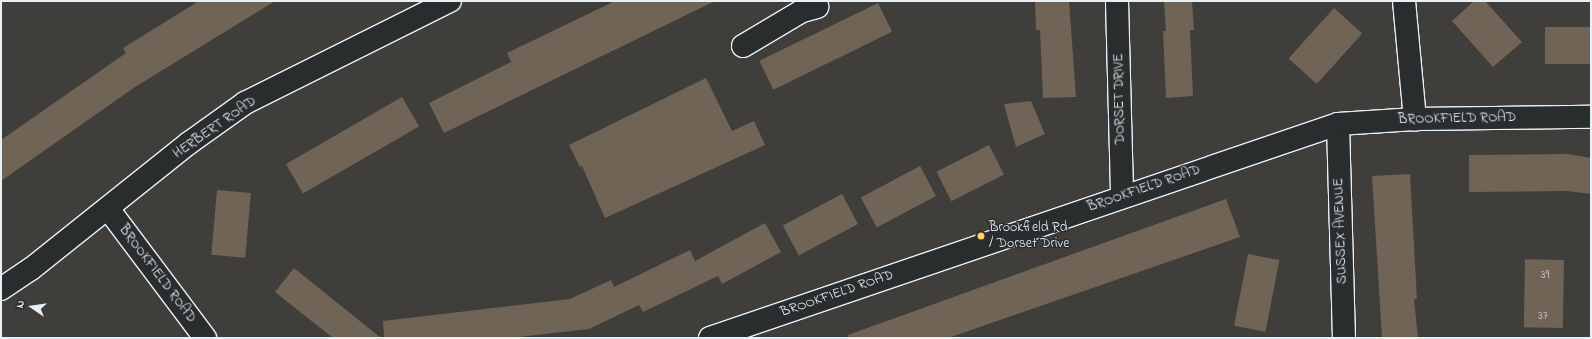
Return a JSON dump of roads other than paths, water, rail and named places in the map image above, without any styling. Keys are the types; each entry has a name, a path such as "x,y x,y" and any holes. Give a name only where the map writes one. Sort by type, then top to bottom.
{"street":[{"name":"HERBERT ROAD","path":"1,289 31,269 109,210 189,143 246,103 450,1"},
{"name":"DORSET DRIVE","path":"1117,1 1122,196"},
{"path":"1404,1 1415,119"},
{"path":"743,46 805,7"},
{"name":"BROOKFIELD ROAD","path":"710,338 1122,196 1338,124 1415,119 1591,117"},
{"name":"SUSSEX AVENUE","path":"1338,124 1344,338"},
{"name":"BROOKFIELD ROAD","path":"109,210 205,338"}],"place":[{"name":"Brookfield Rd / Dorset Drive","path":"981,236"}]}
